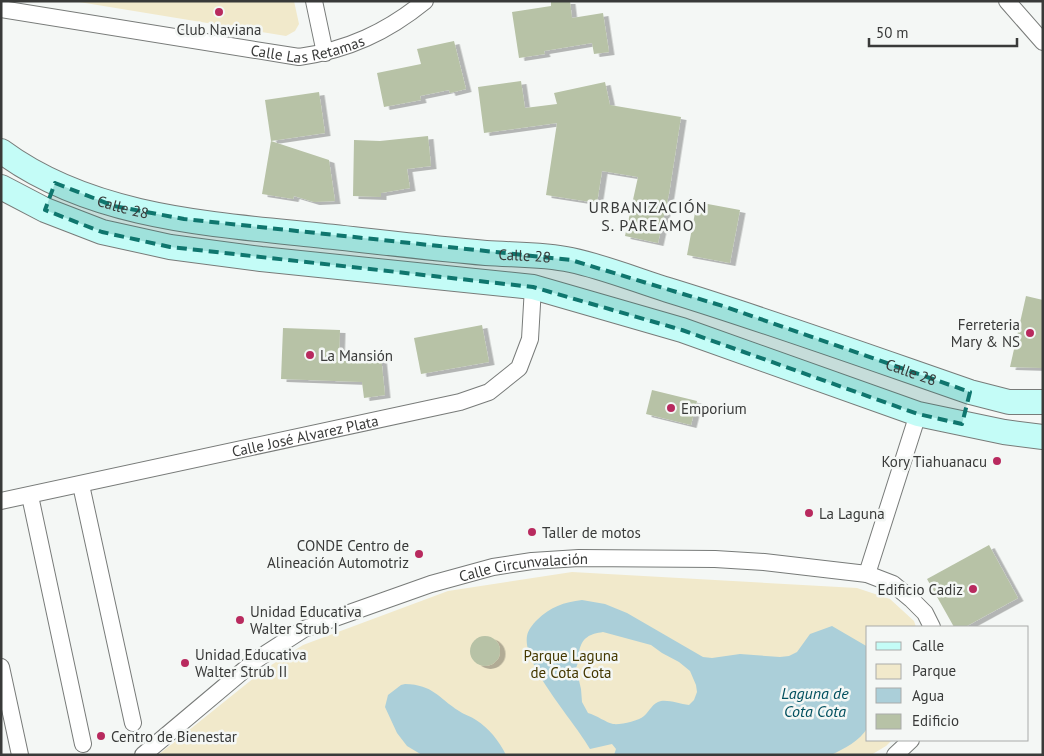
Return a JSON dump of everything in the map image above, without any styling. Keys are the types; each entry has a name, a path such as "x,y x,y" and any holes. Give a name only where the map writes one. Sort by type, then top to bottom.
{"main road":[{"name":"Calle 28","path":"1,151 19,164 55,183 114,206 184,219 266,230 488,253 537,255 571,260 726,307 970,392 1009,402 1043,402"},
{"path":"45,210 55,183"},
{"name":"Calle 28","path":"1,187 45,210 102,232 170,247 533,287 682,330 918,414 1004,432 1043,436"},
{"path":"261,258 266,230"},
{"path":"533,287 537,255"},
{"path":"962,424 970,392"}],"street":[{"path":"314,1 325,53"},
{"name":"Calle Las Retamas","path":"1,9 299,57 325,53 362,40 404,18 425,1"},
{"path":"1007,1 1043,42"},
{"name":"Calle José Alvarez Plata","path":"1,501 460,402 489,392 518,368 530,339 533,287"},
{"path":"867,574 918,414"},
{"path":"81,485 133,724"},
{"path":"30,496 83,744"},
{"name":"Calle Circunvalación","path":"143,755 256,660 304,629 431,584 493,567 532,561 579,558 715,560 764,562 867,574 893,584 925,613 932,626"},
{"path":"1,667 20,755"},
{"path":"895,755 909,741"}],"highlighted area":[{"path":"55,183 114,206 184,219 571,260 726,307 970,392 962,424 918,414 682,330 533,287 170,247 102,232 45,210"}],"green space":[{"name":"Club Naviana","path":"73,1 294,1 299,24 295,31 286,36"},
{"name":"Parque Laguna de Cota Cota","path":"572,572 857,588 890,599 914,621 916,626 866,626 866,741 891,741 871,755 158,755 265,669 303,645 448,591"}],"water":[{"name":"Laguna de Cota Cota","path":"582,600 605,604 627,613 703,657 712,658 740,654 789,656 797,652 810,634 832,626 866,646 866,730 856,741 831,755 614,755 616,749 612,744 590,749 541,678 528,648 527,636 531,627 542,615 552,608","holes":["603,632 651,645 679,662 690,671 697,692 694,700 689,705 661,701 653,705 641,718 620,724 613,724 588,713 582,702 576,668 580,647 587,637"]},
{"path":"405,684 429,689 461,712 481,723 493,735 506,755 422,755 407,746 397,733 385,707 388,695"}],"building":[{"path":"551,1 570,1 572,18 603,13 609,52 594,54 592,43 544,51 545,54 519,58 512,12 551,6"},
{"path":"454,41 466,89 450,93 449,90 420,96 421,100 384,107 377,73 421,64 417,49"},
{"path":"521,81 525,108 557,104 554,93 605,82 610,105 681,117 669,194 658,243 625,236 638,177 602,171 597,203 546,195 557,123 484,133 478,87"},
{"path":"319,92 325,133 271,141 265,100"},
{"path":"428,136 431,166 407,169 410,188 381,193 381,197 353,196 354,140 380,141"},
{"path":"271,141 329,160 335,201 314,202 294,196 293,199 262,194"},
{"path":"697,202 740,210 730,263 687,255"},
{"name":"Ferreteria Mary & NS","path":"1026,296 1043,300 1043,368 1010,367"},
{"path":"482,325 489,362 421,374 414,338"},
{"name":"La Mansión","path":"283,328 340,330 339,361 381,356 385,395 364,398 362,382 281,379"},
{"name":"Emporium","path":"652,390 697,401 691,425 646,414"},
{"name":"Edificio Cadiz","path":"989,545 1018,598 967,626 953,626 927,579"},
{"path":"485,636 496,640 500,651 496,662 485,666 474,662 470,651 474,640"}],"place":[{"name":"Club Naviana","path":"219,12"},
{"name":"Ferreteria Mary & NS","path":"1030,333"},
{"name":"La Mansión","path":"310,355"},
{"name":"Emporium","path":"671,408"},
{"name":"Kory Tiahuanacu","path":"997,461"},
{"name":"La Laguna","path":"809,513"},
{"name":"Taller de motos","path":"532,532"},
{"name":"CONDE Centro de Alineación Automotriz","path":"419,554"},
{"name":"Edificio Cadiz","path":"973,589"},
{"name":"Unidad Educativa Walter Strub I","path":"240,620"},
{"name":"Unidad Educativa Walter Strub II","path":"185,663"},
{"name":"Centro de Bienestar","path":"101,736"}],"district":[{"name":"URBANIZACIÓN S. PAREAMO","path":"648,216"}]}
